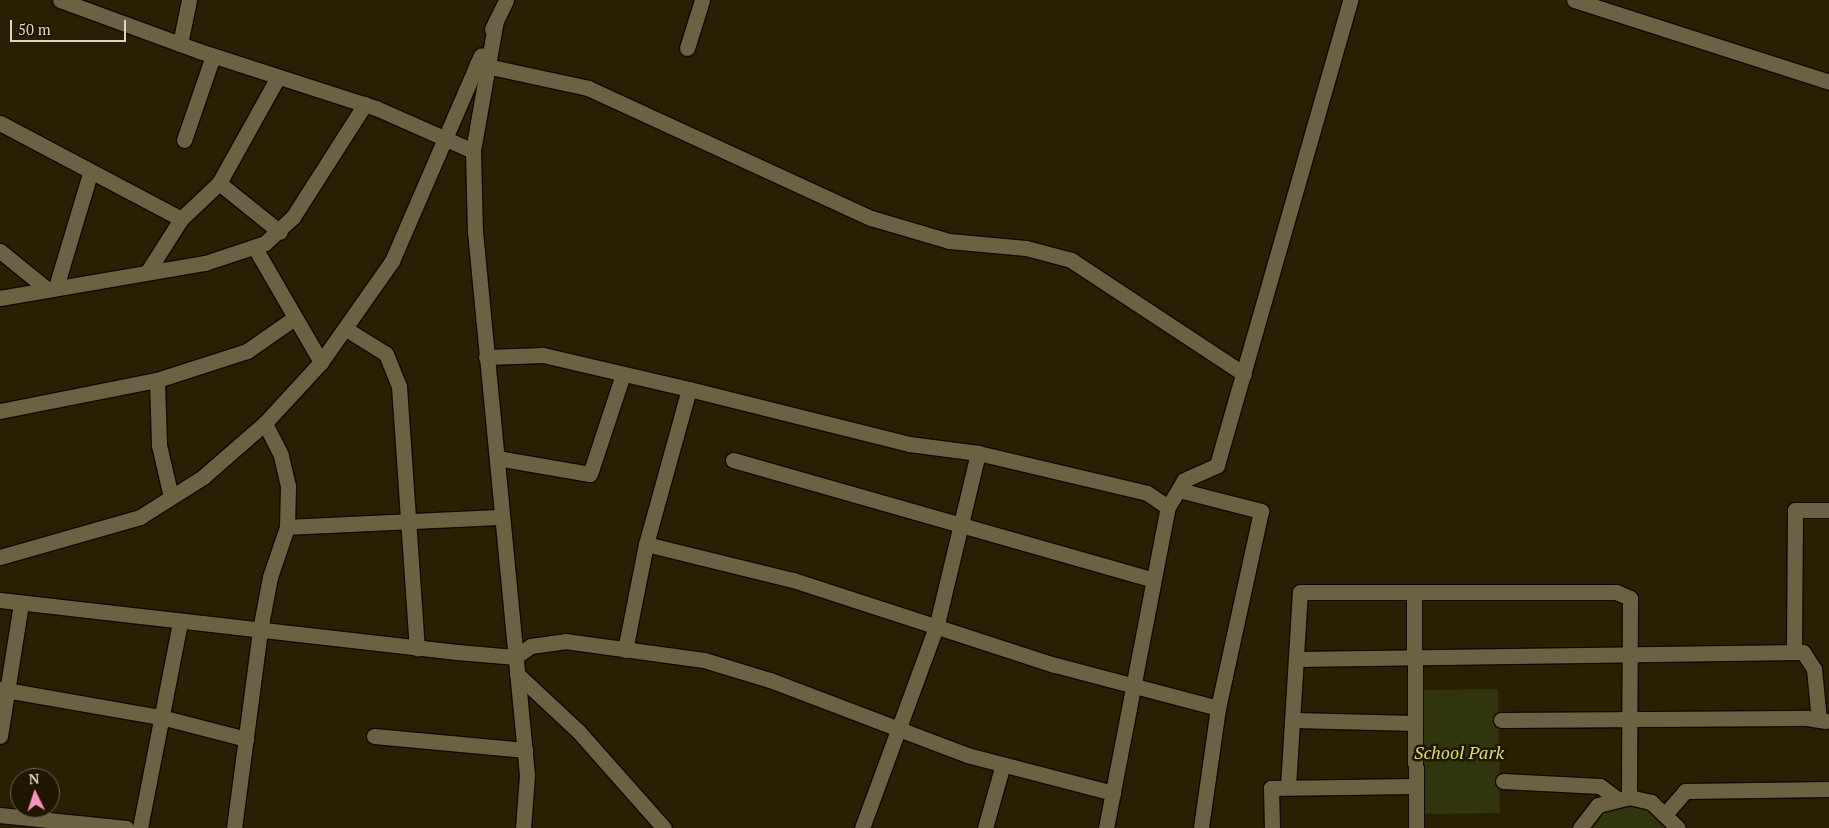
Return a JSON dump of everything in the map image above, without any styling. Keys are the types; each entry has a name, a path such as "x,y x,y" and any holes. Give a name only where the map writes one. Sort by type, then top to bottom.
{"street":[{"path":"60,0 213,56 364,104 473,150"},
{"path":"180,44 189,0"},
{"path":"506,0 496,20 483,65 473,150 474,231 525,750 523,828"},
{"path":"687,48 702,0"},
{"path":"1106,828 1151,579 1168,507 1184,480 1217,465 1350,0"},
{"path":"1574,0 1829,82"},
{"path":"184,140 213,56"},
{"path":"483,65 588,88 871,218 949,240 1026,248 1071,260 1244,374"},
{"path":"0,557 140,517 203,477 265,423 321,362 392,261 445,138 483,65"},
{"path":"148,271 182,219 219,183 278,77"},
{"path":"0,298 148,271 205,263 255,248 280,232 364,104"},
{"path":"0,123 90,174 182,219"},
{"path":"52,288 90,174"},
{"path":"219,183 280,232"},
{"path":"255,248 293,319 321,362"},
{"path":"0,251 52,288"},
{"path":"0,410 157,380 247,351 293,319"},
{"path":"346,329 386,354 394,366 417,648"},
{"path":"486,357 543,355 689,389 908,444 978,454 1147,493 1168,507"},
{"path":"497,458 590,474 623,374"},
{"path":"157,380 159,445 171,497"},
{"path":"625,650 646,544 689,389"},
{"path":"234,828 260,630 270,577 288,527 288,486 282,455 265,423"},
{"path":"862,828 901,730 937,624 978,454"},
{"path":"733,460 960,528 1151,579"},
{"path":"1179,490 1260,512 1218,708 1201,828"},
{"path":"1794,652 1795,510 1829,510"},
{"path":"288,527 406,523 502,517"},
{"path":"646,544 793,580 937,624 1055,665 1218,708"},
{"path":"1288,787 1300,592 1616,592 1630,598 1630,720 1623,797"},
{"path":"1414,592 1416,828"},
{"path":"0,600 180,622 515,657 531,646 566,641 704,660 1003,764 1113,793"},
{"path":"0,736 4,690 21,603"},
{"path":"140,828 180,622"},
{"path":"1296,659 1794,652 1811,660 1824,721 1501,720"},
{"path":"517,674 580,732 664,828"},
{"path":"4,690 161,717 246,739"},
{"path":"1292,720 1415,722"},
{"path":"374,736 525,750"},
{"path":"985,828 1003,764"},
{"path":"1503,782 1600,786 1623,797 1651,802 1667,812 1678,828"},
{"path":"1272,828 1271,788 1415,786"},
{"path":"1667,812 1685,791 1829,789"},
{"path":"1580,828 1598,806 1623,797"},
{"path":"0,815 126,828"}],"green space":[{"name":"School Park","path":"1498,689 1500,813 1417,814 1420,690"},
{"path":"1631,802 1648,809 1670,828 1588,828 1593,818"}]}
